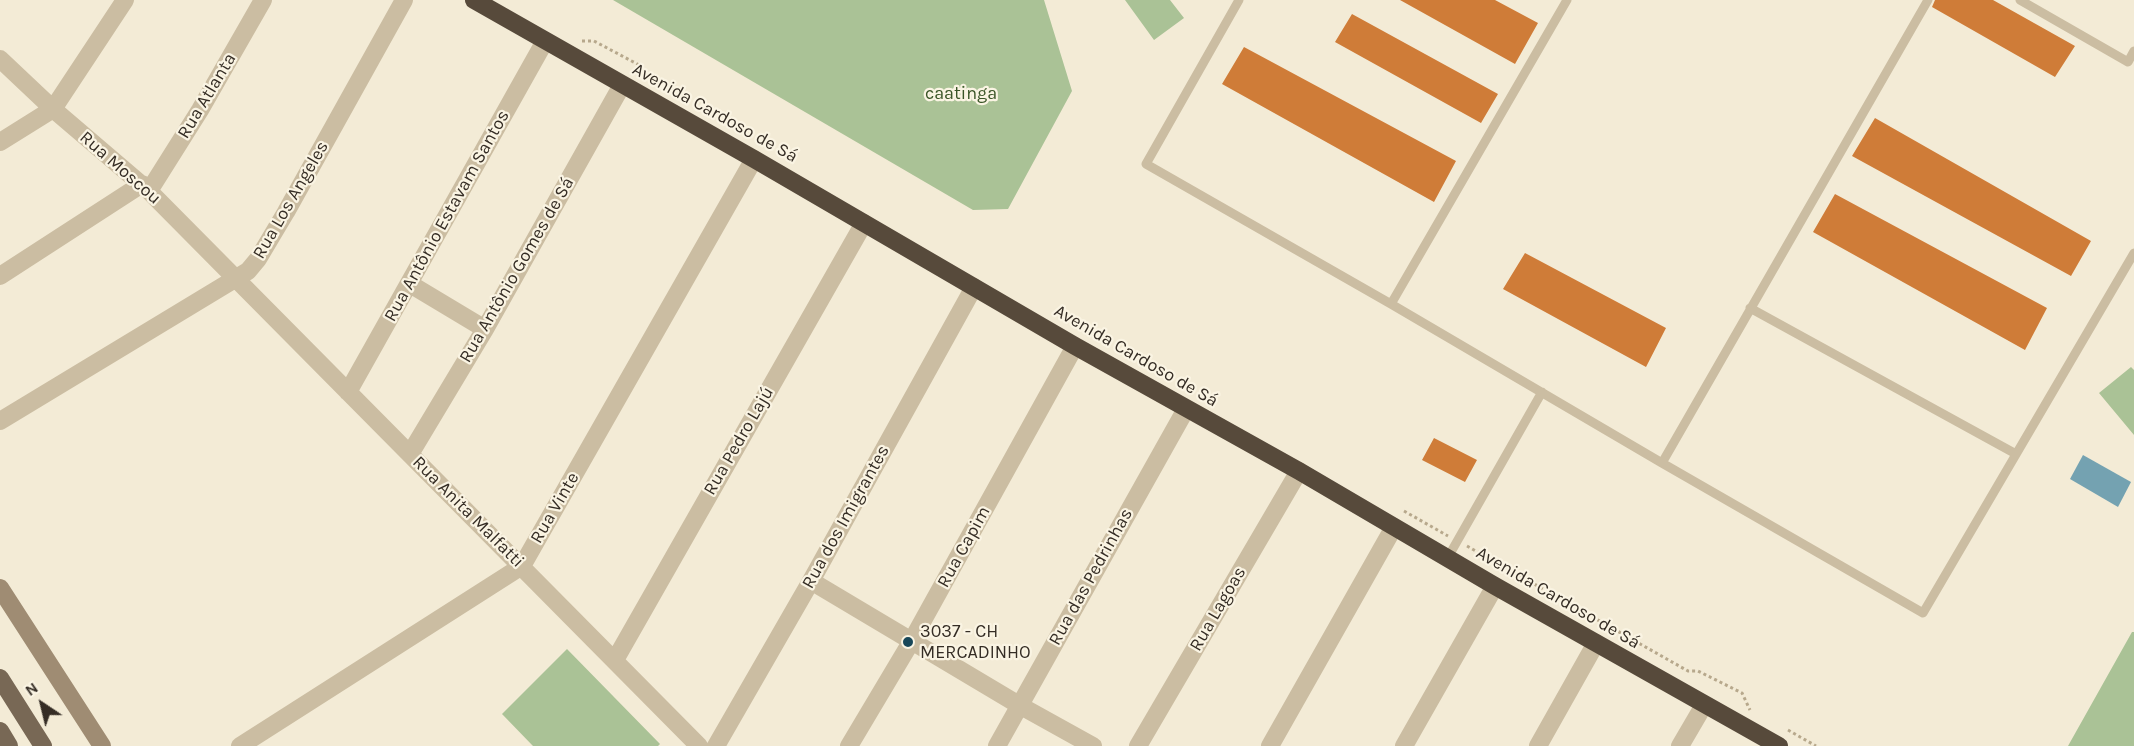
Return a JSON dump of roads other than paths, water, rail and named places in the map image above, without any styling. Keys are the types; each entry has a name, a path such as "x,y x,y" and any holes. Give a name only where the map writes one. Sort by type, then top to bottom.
{"highway":[{"name":"Avenida Cardoso de Sá","path":"474,0 864,222 1075,346 1299,471 1447,559 1779,746"}],"main road":[{"path":"0,678 43,746"},
{"path":"0,731 9,746"}],"street":[{"path":"0,142 53,109 125,0"},
{"name":"Rua Atlanta","path":"0,276 146,188 200,110 263,0"},
{"name":"Rua Los Angeles","path":"0,421 248,271 264,249 404,0"},
{"name":"Rua Antônio Estavam Santos","path":"348,392 545,41"},
{"name":"Rua Moscou","path":"0,59 53,109 146,188 237,279"},
{"name":"Rua Antônio Gomes de Sá","path":"410,454 485,329 622,85"},
{"name":"Rua Vinte","path":"240,746 522,566 754,159"},
{"name":"Rua Pedro Lajú","path":"615,660 864,222"},
{"name":"Rua Anita Malfatti","path":"237,279 699,746"},
{"path":"410,284 485,329"},
{"name":"Rua dos Imigrantes","path":"716,746 812,581 974,287"},
{"name":"Rua Capim","path":"849,746 912,642 1075,346"},
{"name":"Rua das Pedrinhas","path":"998,746 1186,409"},
{"name":"Rua Lagoas","path":"1138,746 1299,471"},
{"path":"1270,746 1394,527"},
{"path":"812,581 1092,746"},
{"path":"1404,746 1495,586"},
{"path":"0,588 102,746"},
{"path":"1538,746 1596,644"},
{"path":"1680,746 1704,705"}],"lane":[{"path":"1239,0 1146,164 1923,613 2134,254"},
{"path":"1391,304 1567,0"},
{"path":"1662,463 1928,0"},
{"path":"2020,0 2128,62 2134,51"},
{"path":"1750,309 2016,454"},
{"path":"1447,559 1542,393"}],"water":[{"path":"2083,455 2131,482 2118,507 2070,479"}],"place":[{"name":"3037 - CH MERCADINHO","path":"908,642"}],"park label":[{"name":"caatinga","path":"961,94"}]}
